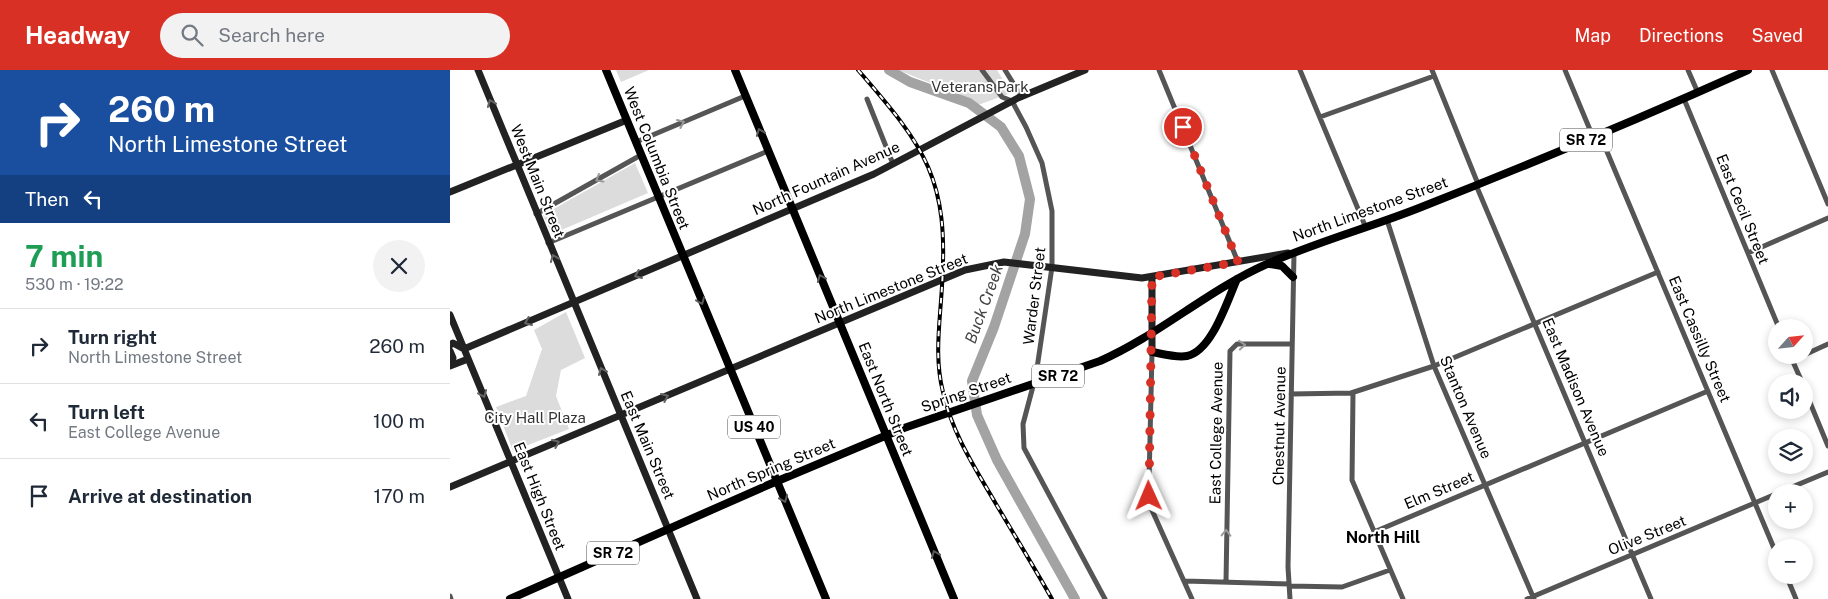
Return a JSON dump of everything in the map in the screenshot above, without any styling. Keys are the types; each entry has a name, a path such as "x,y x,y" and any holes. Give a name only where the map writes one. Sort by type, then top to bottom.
{"main road":[{"name":"West Columbia Street","path":"606,70 683,256"},
{"name":"East North Street","path":"735,70 954,599"},
{"name":"North Limestone Street","path":"1294,252 1366,228 1477,184 1684,99 1748,70"},
{"name":"Spring Street","path":"886,436 943,413 1100,361 1125,350 1238,279 1294,252"},
{"name":"US 40","path":"683,256 826,599"},
{"path":"1266,264 1282,266 1293,278"},
{"path":"1152,352 1182,357 1200,350 1209,339 1238,279"},
{"name":"North Spring Street","path":"668,529 886,436"},
{"name":"SR 72","path":"510,599 668,529"}],"street":[{"name":"West Main Street","path":"478,70 573,302"},
{"path":"982,70 1002,97 1012,101"},
{"path":"1005,70 1021,96"},
{"name":"North Fountain Avenue","path":"464,349 893,164 966,127 1021,96 1085,70"},
{"path":"1159,70 1238,262"},
{"path":"1300,70 1366,228"},
{"name":"East Madison Avenue","path":"1432,70 1477,184 1651,599"},
{"name":"East Cassilly Street","path":"1565,70 1658,272 1770,539"},
{"path":"1688,70 1698,93"},
{"path":"1772,70 1828,204"},
{"path":"1320,117 1434,76"},
{"path":"636,142 746,96"},
{"path":"868,99 893,164"},
{"name":"East Cecil Street","path":"1684,99 1775,319"},
{"name":"Warder Street","path":"1012,101 1037,150 1047,178 1053,232 1052,268 1036,375 1023,424 1022,440 1029,458 1105,599"},
{"path":"450,192 627,120"},
{"path":"548,243 768,151"},
{"path":"536,214 641,155"},
{"path":"1748,254 1828,218"},
{"name":"Stanton Avenue","path":"1386,220 1434,366 1533,598"},
{"name":"North Limestone Street","path":"450,487 730,370 950,275 1004,262 1118,276 1152,277 1294,252"},
{"name":"Chestnut Avenue","path":"1290,599 1294,252"},
{"path":"1291,394 1353,393 1434,366 1658,272"},
{"path":"1152,277 1149,496 1154,516 1186,581 1192,599"},
{"name":"East Main Street","path":"573,302 697,599"},
{"name":"East High Street","path":"450,315 568,599"},
{"path":"450,345 453,343 464,349"},
{"name":"East College Avenue","path":"1226,582 1230,351 1237,344 1292,344"},
{"path":"1813,351 1828,344"},
{"path":"450,351 452,358 450,364"},
{"path":"450,364 468,359"},
{"name":"Elm Street","path":"1374,532 1708,390"},
{"path":"1353,393 1352,480 1403,599"},
{"path":"1813,410 1828,446"},
{"path":"1799,484 1828,472"},
{"name":"Olive Street","path":"1527,599 1768,497"},
{"path":"1186,581 1342,587 1390,570"},
{"path":"1790,584 1796,599"}],"green space":[{"path":"616,70 649,70 621,82"},
{"name":"Veterans Park","path":"898,70 997,70 1011,93 978,105 963,96"},
{"path":"635,163 648,193 552,234 543,215"},
{"name":"City Hall Plaza","path":"566,312 585,358 561,370 556,396 569,429 513,451 496,407 526,396 542,349 534,330"}],"waterway":[{"name":"Buck Creek","path":"889,70 910,82 969,103 1001,127 1019,156 1030,199 1025,234 994,327 972,381 977,415 997,460 1075,599"}],"railway":[{"path":"858,70 901,122 916,144 928,167 936,191 941,218 943,249 938,339 939,366 943,392 952,422 972,464 1052,599"}],"district":[{"name":"North Hill","path":"1383,537"}],"route":[{"path":"1149,496 1152,277 1238,262 1183,127"}]}
